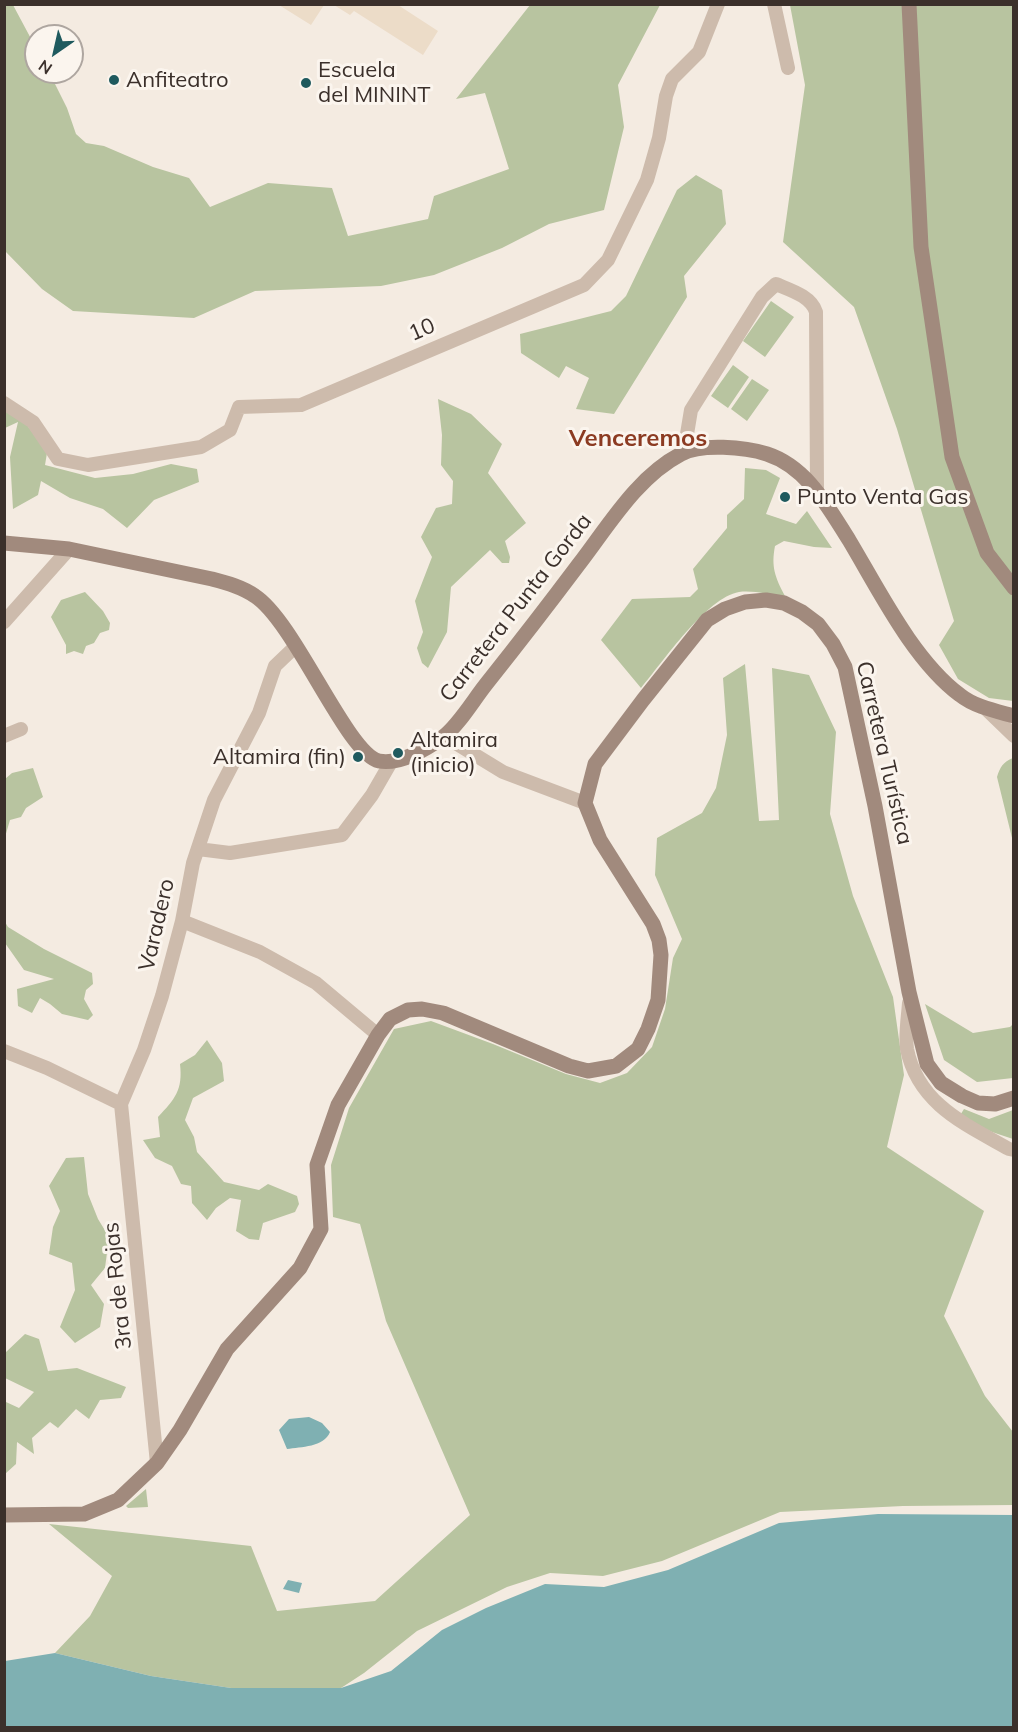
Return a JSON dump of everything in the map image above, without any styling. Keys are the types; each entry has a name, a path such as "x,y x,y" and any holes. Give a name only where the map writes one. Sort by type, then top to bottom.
{"main road":[{"path":"909,4 921,248 952,457 987,552 1014,588"},
{"name":"Carretera Punta Gorda","path":"391,762 419,751 444,736 632,495 659,468 684,452 718,447 768,454 791,466 817,490 913,645 935,672 961,696 985,708 1014,716"},
{"path":"4,543 69,549 234,585 257,597 280,621 340,719 364,752 376,760 391,762"},
{"name":"Carretera Turística","path":"585,803 595,764 707,620 725,609 745,602 766,600 784,603 802,612 818,624 833,644 845,667 875,806 909,992 927,1064 941,1083 978,1103 995,1104 1014,1098"},
{"path":"4,1515 84,1514 118,1500 157,1463 180,1430 227,1349 300,1268 321,1229 318,1165 338,1105 378,1035 390,1019 408,1010 422,1009 443,1013 569,1066 588,1071 616,1066 638,1049 658,1000 661,955 659,940 653,924 600,840 585,803"}],"street":[{"name":"10","path":"4,403 33,422 58,459 88,465 201,447 230,430 239,407 301,405 584,285 608,260 646,180 659,138 666,96 672,79 699,52 718,4"},
{"path":"774,4 789,68"},
{"path":"684,452 691,410 762,297 776,284 796,292 813,304 816,312 817,490"},
{"path":"4,622 69,549"},
{"name":"Varadero","path":"121,1104 144,1050 162,996 198,849 214,800 259,713 275,666 296,646"},
{"path":"985,708 1014,736"},
{"path":"4,736 21,729"},
{"path":"444,736 503,772 585,803"},
{"path":"198,849 230,853 342,835 372,795 391,762"},
{"path":"182,921 260,952 316,983 378,1035"},
{"path":"909,992 907,1049 921,1086 949,1115 1014,1150"},
{"path":"4,1051 47,1068 121,1104"},
{"name":"3ra de Rojas","path":"121,1104 157,1463"}],"green space":[{"path":"5,4 13,5 24,26 24,84 55,84 76,134 86,143 104,146 153,167 189,178 210,207 268,183 332,188 348,236 428,219 434,196 509,169 485,93 456,99 530,5 660,5 618,85 624,127 604,210 549,224 502,248 434,275 381,286 255,291 194,318 73,311 42,289 5,251"},
{"path":"790,5 1013,5 1013,701 989,698 958,679 939,645 954,621 897,429 854,307 783,242 805,85"},
{"path":"696,175 722,190 726,224 684,276 687,297 614,414 576,409 589,378 566,366 559,378 521,353 520,334 611,311 626,296 677,190"},
{"path":"771,301 794,317 765,357 743,341"},
{"path":"733,365 749,377 728,408 711,396"},
{"path":"752,379 769,390 747,421 731,409"},
{"path":"438,399 471,414 502,444 488,473 526,523 505,541 510,557 509,563 502,563 490,550 451,587 447,632 428,668 422,663 417,648 423,632 415,601 432,557 421,537 436,508 452,504 453,481 441,465 442,435"},
{"path":"5,409 20,415 47,453 45,465 95,478 133,474 171,464 197,469 199,482 154,500 127,528 103,509 70,498 41,481 38,495 13,509 10,457 18,422 5,428"},
{"path":"745,468 766,470 780,478 766,514 796,524 807,511 832,548 784,541 775,546 773,560 775,572 785,596 739,592 726,597 699,618 641,688 601,640 632,599 690,597 698,589 693,569 727,528 727,515 744,499"},
{"path":"85,592 103,611 110,623 109,630 100,633 94,643 86,646 83,654 74,651 66,654 66,645 51,617 61,600"},
{"path":"745,664 759,821 779,820 772,668 809,675 836,732 830,814 853,896 893,997 904,1075 887,1147 984,1211 944,1316 985,1396 1013,1432 1013,1505 903,1506 780,1512 662,1561 603,1576 550,1573 507,1587 417,1631 364,1673 341,1688 231,1688 151,1676 55,1653 90,1616 112,1576 49,1524 251,1546 277,1611 375,1601 470,1515 386,1321 360,1224 333,1217 331,1165 349,1108 394,1029 431,1021 566,1074 600,1083 627,1073 652,1047 665,1009 673,958 682,939 655,875 657,838 702,813 716,788 727,735 723,678"},
{"path":"1014,758 1013,842 997,777 1002,765"},
{"path":"33,768 43,797 26,808 21,817 10,820 5,837 5,779 12,773"},
{"path":"5,922 8,927 44,949 92,973 93,984 86,990 84,999 93,1015 88,1020 62,1014 40,998 32,1013 18,1006 17,989 54,979 24,970 5,943"},
{"path":"925,1004 973,1033 1010,1027 1013,1024 1013,1078 977,1082 944,1060"},
{"path":"207,1040 222,1063 224,1081 193,1098 185,1120 194,1137 197,1152 224,1182 259,1190 268,1184 297,1196 299,1204 295,1212 263,1223 259,1240 249,1239 236,1231 241,1200 230,1198 216,1208 207,1220 192,1203 191,1186 181,1184 172,1166 155,1158 143,1140 160,1137 158,1117 169,1105 179,1087 180,1064 195,1055"},
{"path":"964,1109 989,1119 1013,1110 1013,1139 959,1117"},
{"path":"84,1157 88,1194 98,1219 109,1237 105,1268 91,1285 104,1304 100,1327 75,1343 60,1327 75,1290 72,1263 49,1254 53,1227 60,1211 49,1186 66,1158"},
{"path":"25,1334 39,1339 48,1371 77,1368 126,1387 121,1398 100,1400 89,1419 76,1409 58,1428 50,1422 32,1438 34,1454 17,1442 16,1464 5,1474 6,1402 19,1408 34,1392 5,1378 5,1353"},
{"path":"146,1489 148,1507 128,1508 126,1506"}],"shaded area":[{"path":"279,5 324,5 311,25"},
{"path":"334,5 398,5 438,31 423,55 354,11 350,15"}],"water":[{"path":"309,1417 322,1423 330,1432 327,1437 312,1445 287,1449 279,1430 289,1419"},
{"path":"878,1514 1013,1515 1013,1727 5,1727 5,1661 55,1653 151,1676 231,1688 341,1688 391,1671 442,1630 486,1608 545,1584 604,1587 668,1570 779,1523"},
{"path":"288,1580 302,1583 299,1593 283,1589"}],"place":[{"name":"Anfiteatro","path":"114,80"},
{"name":"Escuela del MININT","path":"306,83"},
{"name":"Punto Venta Gas","path":"785,497"},
{"name":"Altamira (inicio)","path":"398,753"},
{"name":"Altamira (fin)","path":"358,757"}],"district":[{"name":"Venceremos","path":"638,439"}]}
